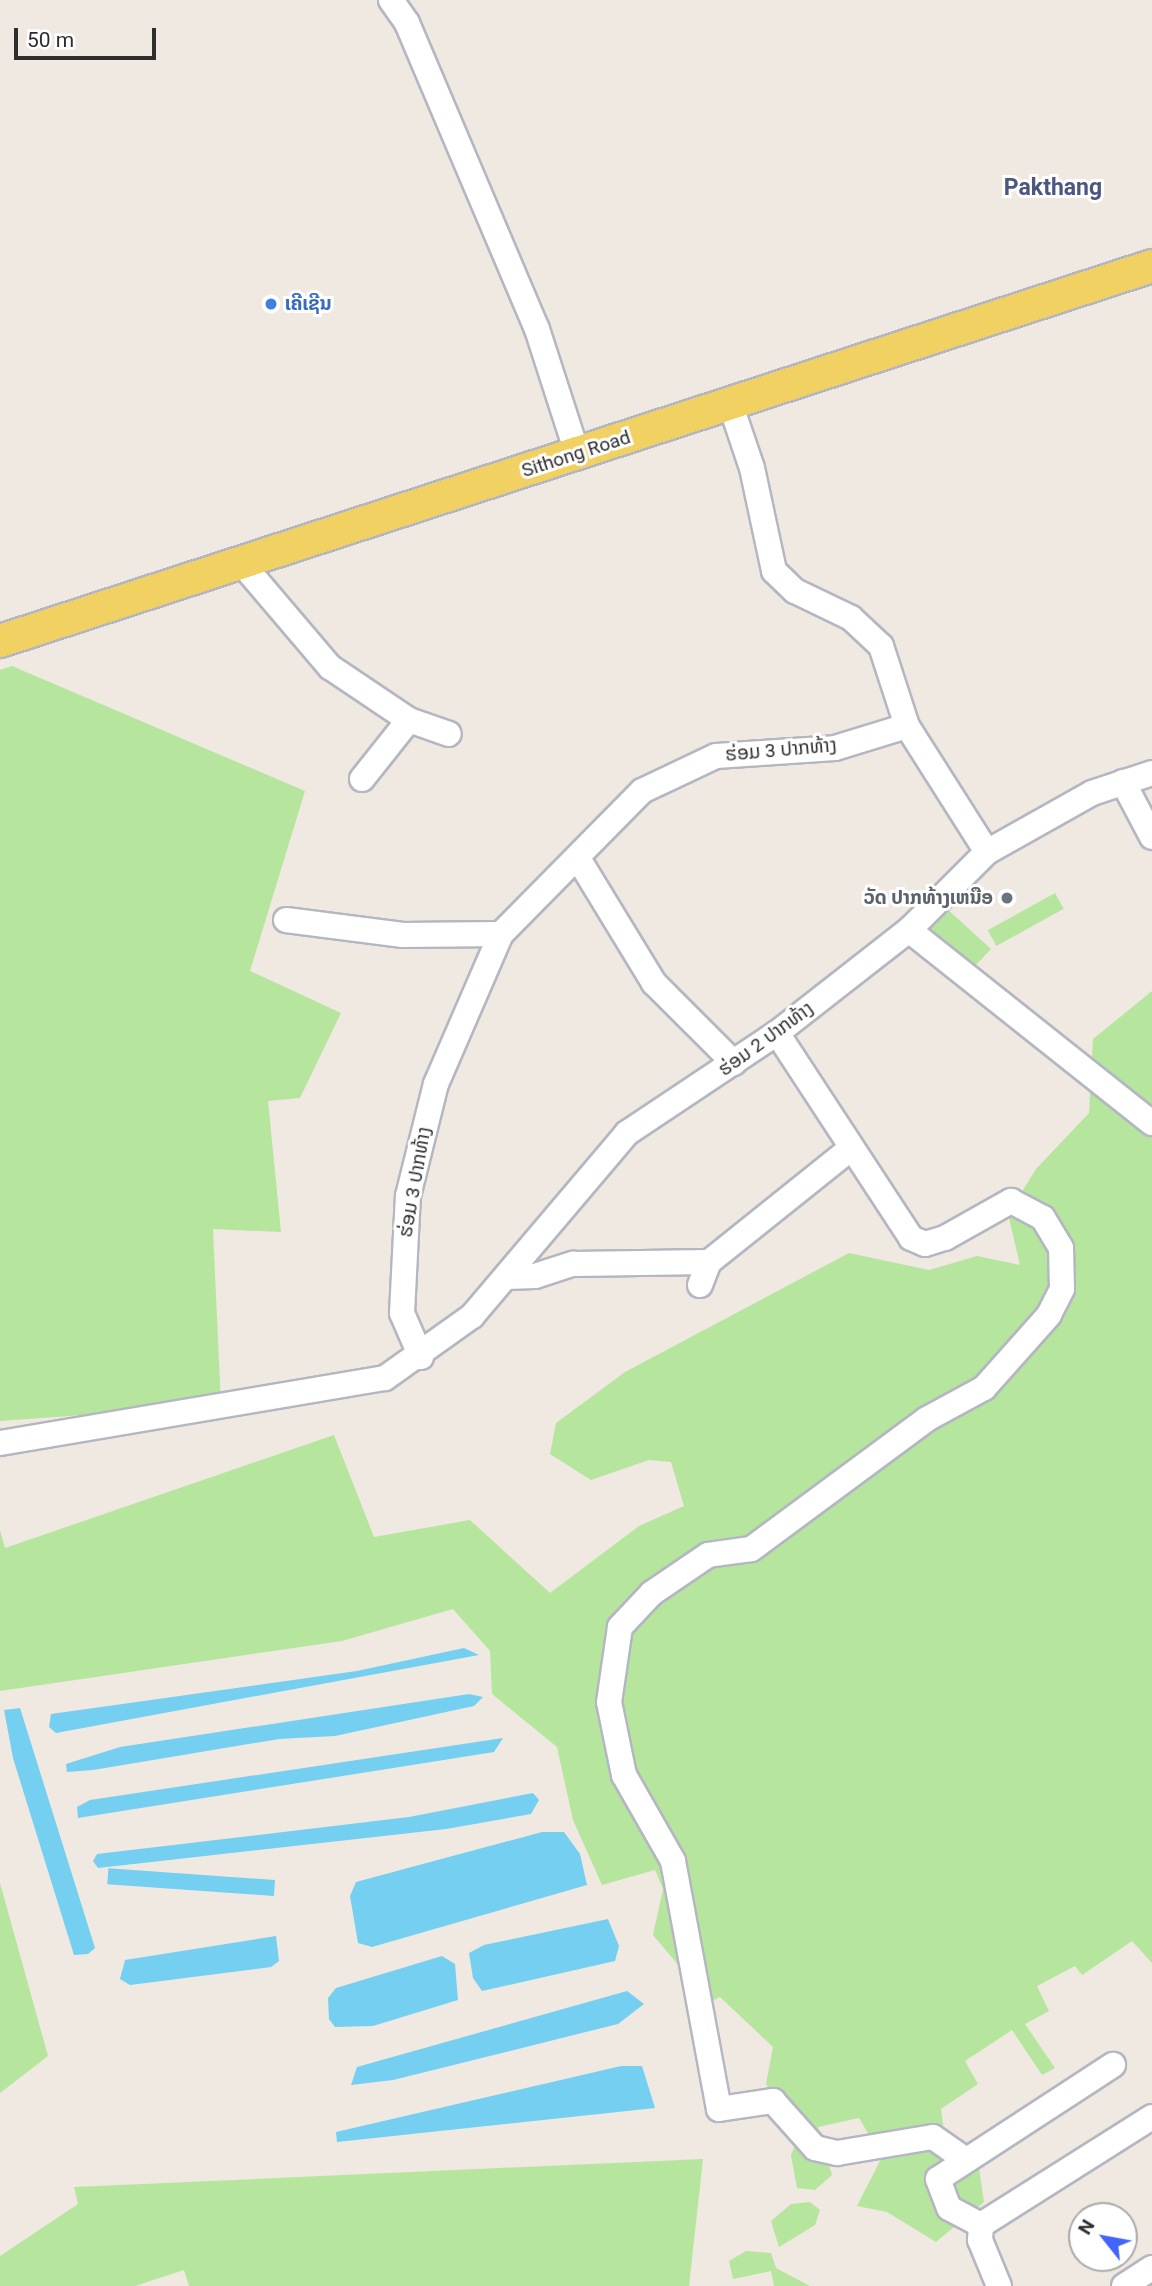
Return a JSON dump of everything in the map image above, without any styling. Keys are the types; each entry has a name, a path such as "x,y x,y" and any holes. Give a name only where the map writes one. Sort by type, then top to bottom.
{"main road":[{"name":"Sithong Road","path":"0,641 244,566 576,453 731,406 1152,266"}],"street":[{"path":"391,0 407,23 537,329 576,453"},
{"path":"731,406 752,468 774,571 795,591 851,618 881,646 907,726 987,852"},
{"path":"244,566 330,667 409,720 449,734"},
{"path":"362,779 409,720"},
{"name":"ຮ່ອມ 3 ປາກທ້າງ","path":"421,1357 402,1313 408,1196 436,1084 501,934 579,860 642,791 716,757 835,748 907,726"},
{"name":"ຮ່ອມ 2 ປາກທ້າງ","path":"0,1443 338,1390 385,1378 421,1357 472,1316 627,1133 777,1033 909,930 987,852 1123,782 1152,773"},
{"path":"1123,782 1152,837"},
{"path":"579,860 654,983 734,1063"},
{"path":"286,920 403,935 501,934"},
{"path":"909,930 1152,1123"},
{"path":"777,1033 849,1150 911,1238 925,1244 1011,1201 1043,1218 1061,1248 1062,1289 1049,1315 984,1388 927,1419 751,1549 708,1555 652,1593 620,1627 610,1702 624,1775 673,1861 719,2109 773,2101 815,2148 836,2153 933,2137 965,2159"},
{"path":"506,1277 535,1276 573,1264 704,1273 849,1150"},
{"path":"981,2225 949,2208 936,2189 937,2179 1113,2065"},
{"path":"981,2225 1152,2117"},
{"path":"981,2225 980,2240 999,2286"},
{"path":"1124,2286 1152,2269"}],"green space":[{"path":"12,666 305,791 250,971 341,1013 300,1098 268,1101 281,1232 213,1229 221,1405 0,1421 0,670"},
{"path":"1055,893 1064,909 996,946 988,930"},
{"path":"946,908 991,949 974,967 921,929"},
{"path":"1152,991 1152,1963 1132,1941 1082,1975 1075,1966 1037,1986 1049,2011 1025,2024 1055,2068 1042,2075 1012,2030 965,2061 978,2084 941,2109 947,2156 978,2162 984,2202 936,2242 887,2212 857,2206 882,2157 859,2118 818,2127 832,2175 815,2190 797,2188 791,2155 801,2131 766,2084 773,2047 720,1997 702,2006 696,1986 653,1935 663,1889 655,1870 602,1885 573,1820 557,1747 492,1694 490,1651 453,1609 342,1641 0,1691 0,1530 5,1548 334,1435 374,1537 470,1520 550,1593 639,1526 684,1506 671,1462 649,1460 591,1480 550,1454 556,1423 625,1372 849,1253 929,1270 977,1256 1020,1265 1008,1214 1036,1169 1089,1113 1093,1039"},
{"path":"0,1883 48,2056 0,2093"},
{"path":"703,2159 689,2286 189,2286 184,2270 135,2286 0,2286 0,2256 78,2204 74,2187"},
{"path":"810,2202 820,2210 815,2225 779,2247 771,2221 791,2204"},
{"path":"746,2251 771,2253 776,2268 810,2286 774,2286 771,2271 733,2279 729,2261"}],"water":[{"path":"464,1648 479,1655 56,1733 49,1727 51,1714 357,1671"},
{"path":"469,1694 483,1697 474,1706 335,1736 279,1739 67,1772 66,1764 120,1747"},
{"path":"20,1708 95,1948 88,1954 74,1955 13,1758 4,1710"},
{"path":"503,1738 494,1752 78,1818 77,1807 90,1800"},
{"path":"533,1793 539,1800 531,1814 446,1829 98,1868 93,1861 97,1854 409,1817"},
{"path":"542,1832 564,1832 580,1854 587,1885 372,1947 358,1943 350,1896 356,1882"},
{"path":"108,1868 275,1880 274,1896 107,1884"},
{"path":"608,1919 619,1946 615,1961 482,1991 473,1978 469,1953 484,1945"},
{"path":"276,1936 279,1961 271,1967 130,1985 120,1979 125,1960"},
{"path":"442,1956 455,1964 458,2000 373,2026 335,2027 329,2019 328,1998 336,1988"},
{"path":"627,1991 644,2004 618,2024 393,2080 351,2085 357,2067"},
{"path":"621,2066 642,2066 655,2108 337,2142 336,2132"}],"place":[{"name":"ເຄີເຊີນ","path":"271,304"},
{"name":"ວັດ ປາກທ້າງເຫນືອ","path":"1007,898"}],"district":[{"name":"Pakthang","path":"1053,188"}]}
